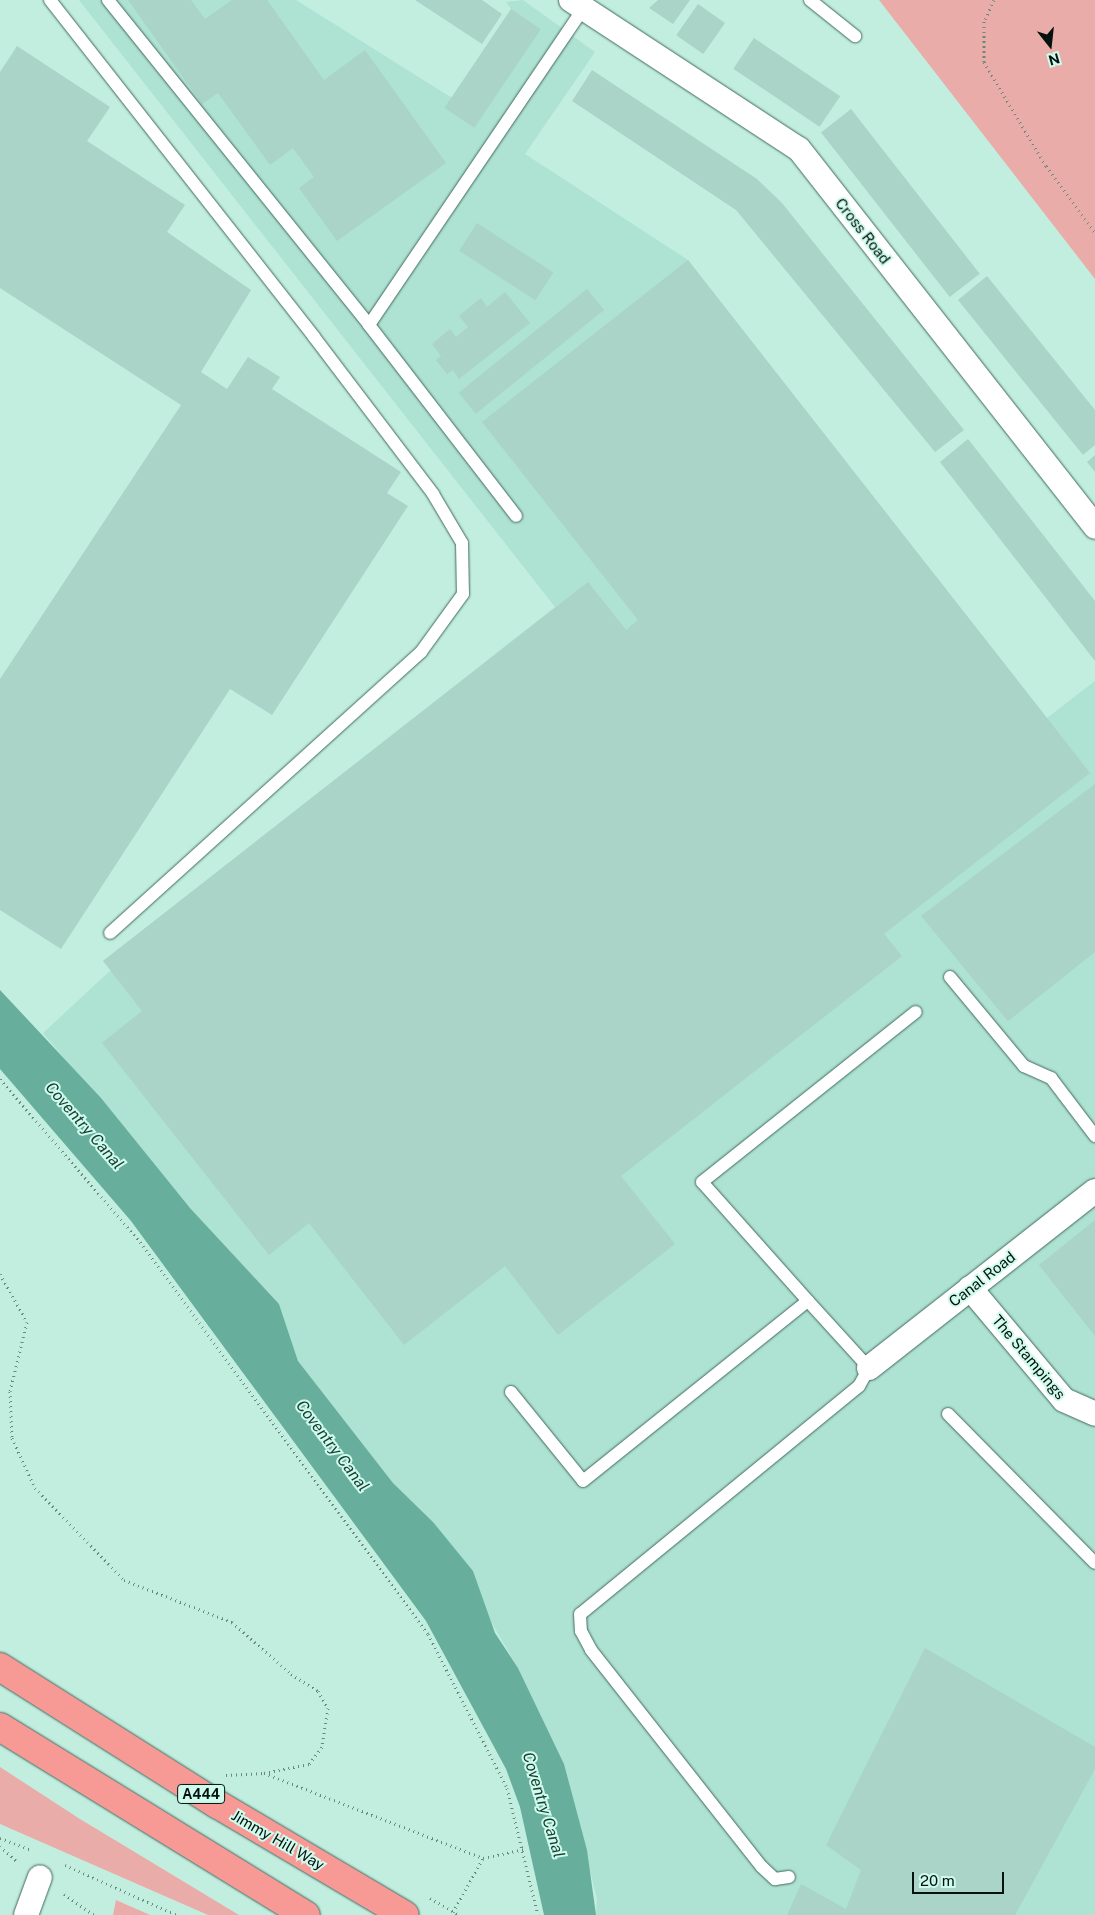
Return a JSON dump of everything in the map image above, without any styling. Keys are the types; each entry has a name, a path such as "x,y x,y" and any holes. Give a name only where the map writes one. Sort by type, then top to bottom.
{"highway":[{"name":"Jimmy Hill Way","path":"0,1666 217,1804 405,1915"},
{"path":"0,1728 306,1915"}],"street":[{"name":"Cross Road","path":"583,3 799,149 1095,527"},
{"name":"Canal Road","path":"869,1368 1095,1191"},
{"name":"The Stampings","path":"970,1288 1064,1400 1095,1414"},
{"path":"26,1915 41,1866"}],"lane":[{"path":"50,0 326,353 433,494 462,543 463,594 421,652 110,933"},
{"path":"108,0 369,325 516,516"},
{"path":"810,0 855,36"},
{"path":"369,325 583,3"},
{"path":"950,976 1024,1066 1051,1078 1095,1136"},
{"path":"789,1877 774,1879 762,1867 591,1650 581,1631 580,1614 859,1386 869,1368 702,1182 916,1012"},
{"path":"510,1392 583,1481 808,1302"},
{"path":"948,1414 1095,1564"}],"path":[{"path":"994,0 984,21 984,62 1046,166 1095,234"},
{"path":"0,1079 140,1242 428,1634 507,1788 524,1849 538,1915"},
{"path":"0,1274 27,1322 10,1391 12,1438 35,1488 124,1580 232,1622 291,1674 318,1691 328,1708 322,1747 309,1764 264,1773 229,1772 224,1778 233,1782"},
{"path":"264,1773 483,1858 524,1849"},
{"path":"0,1838 41,1866"},
{"path":"452,1912 483,1858"},
{"path":"61,1863 177,1915"},
{"path":"427,1897 459,1915"}],"shaded area":[{"path":"79,0 296,0 452,98 511,9 506,2 523,0 595,52 525,154 688,260 1047,718 1095,681 1095,1915 596,1915 597,1899 564,1764 518,1668 433,1522 393,1483 298,1361 279,1304 190,1208 43,1033 112,969 103,961 555,607"},
{"path":"879,0 1095,0 1095,279"},
{"path":"0,1767 80,1819 239,1915 208,1915 0,1824"},
{"path":"116,1900 150,1915 113,1915"}],"water":[{"name":"Coventry Canal","path":"0,990 101,1098 190,1208 279,1304 298,1361 393,1483 433,1522 473,1571 495,1633 518,1668 564,1764 587,1850 596,1915 544,1915 520,1807 506,1769 426,1621 131,1221 0,1069"}],"building":[{"path":"128,0 191,0 205,19 232,0 267,0 324,80 365,50 446,163 337,241 299,188 314,177 293,148 270,165 218,93 202,104"},
{"path":"415,0 482,0 502,14 482,44"},
{"path":"658,0 690,0 673,24 649,8"},
{"path":"698,4 725,23 703,54 676,35"},
{"path":"511,9 541,29 474,128 444,108"},
{"path":"754,38 840,96 820,127 733,69"},
{"path":"17,46 110,107 87,141 185,205 167,232 251,290 201,372 227,389 248,357 280,377 272,389 401,472 387,493 408,506 272,715 230,689 61,949 0,910 0,679 181,405 0,288 0,72"},
{"path":"592,70 757,179 782,203 964,430 935,452 736,210 572,101"},
{"path":"851,109 980,274 950,297 821,132"},
{"path":"477,223 553,273 535,300 459,251"},
{"path":"688,260 1090,773 884,934 902,956 621,1176 675,1244 558,1335 505,1266 404,1345 309,1223 269,1255 102,1043 142,1011 103,961 588,582 626,630 638,620 482,422"},
{"path":"987,276 1095,410 1095,445 1083,455 958,300"},
{"path":"587,289 604,310 476,414 459,393"},
{"path":"505,292 530,323 459,379 453,370 447,374 436,360 441,356 432,344 450,329 456,337 468,327 459,316 481,298 487,307"},
{"path":"968,439 1095,601 1095,661 940,462"},
{"path":"1095,455 1095,472 1087,462"},
{"path":"1095,784 1095,952 1008,1021 921,916"},
{"path":"1095,1220 1095,1336 1039,1265"},
{"path":"925,1648 1095,1747 1095,1769 1015,1915 787,1915 801,1884 846,1909 861,1870 826,1845"}]}
